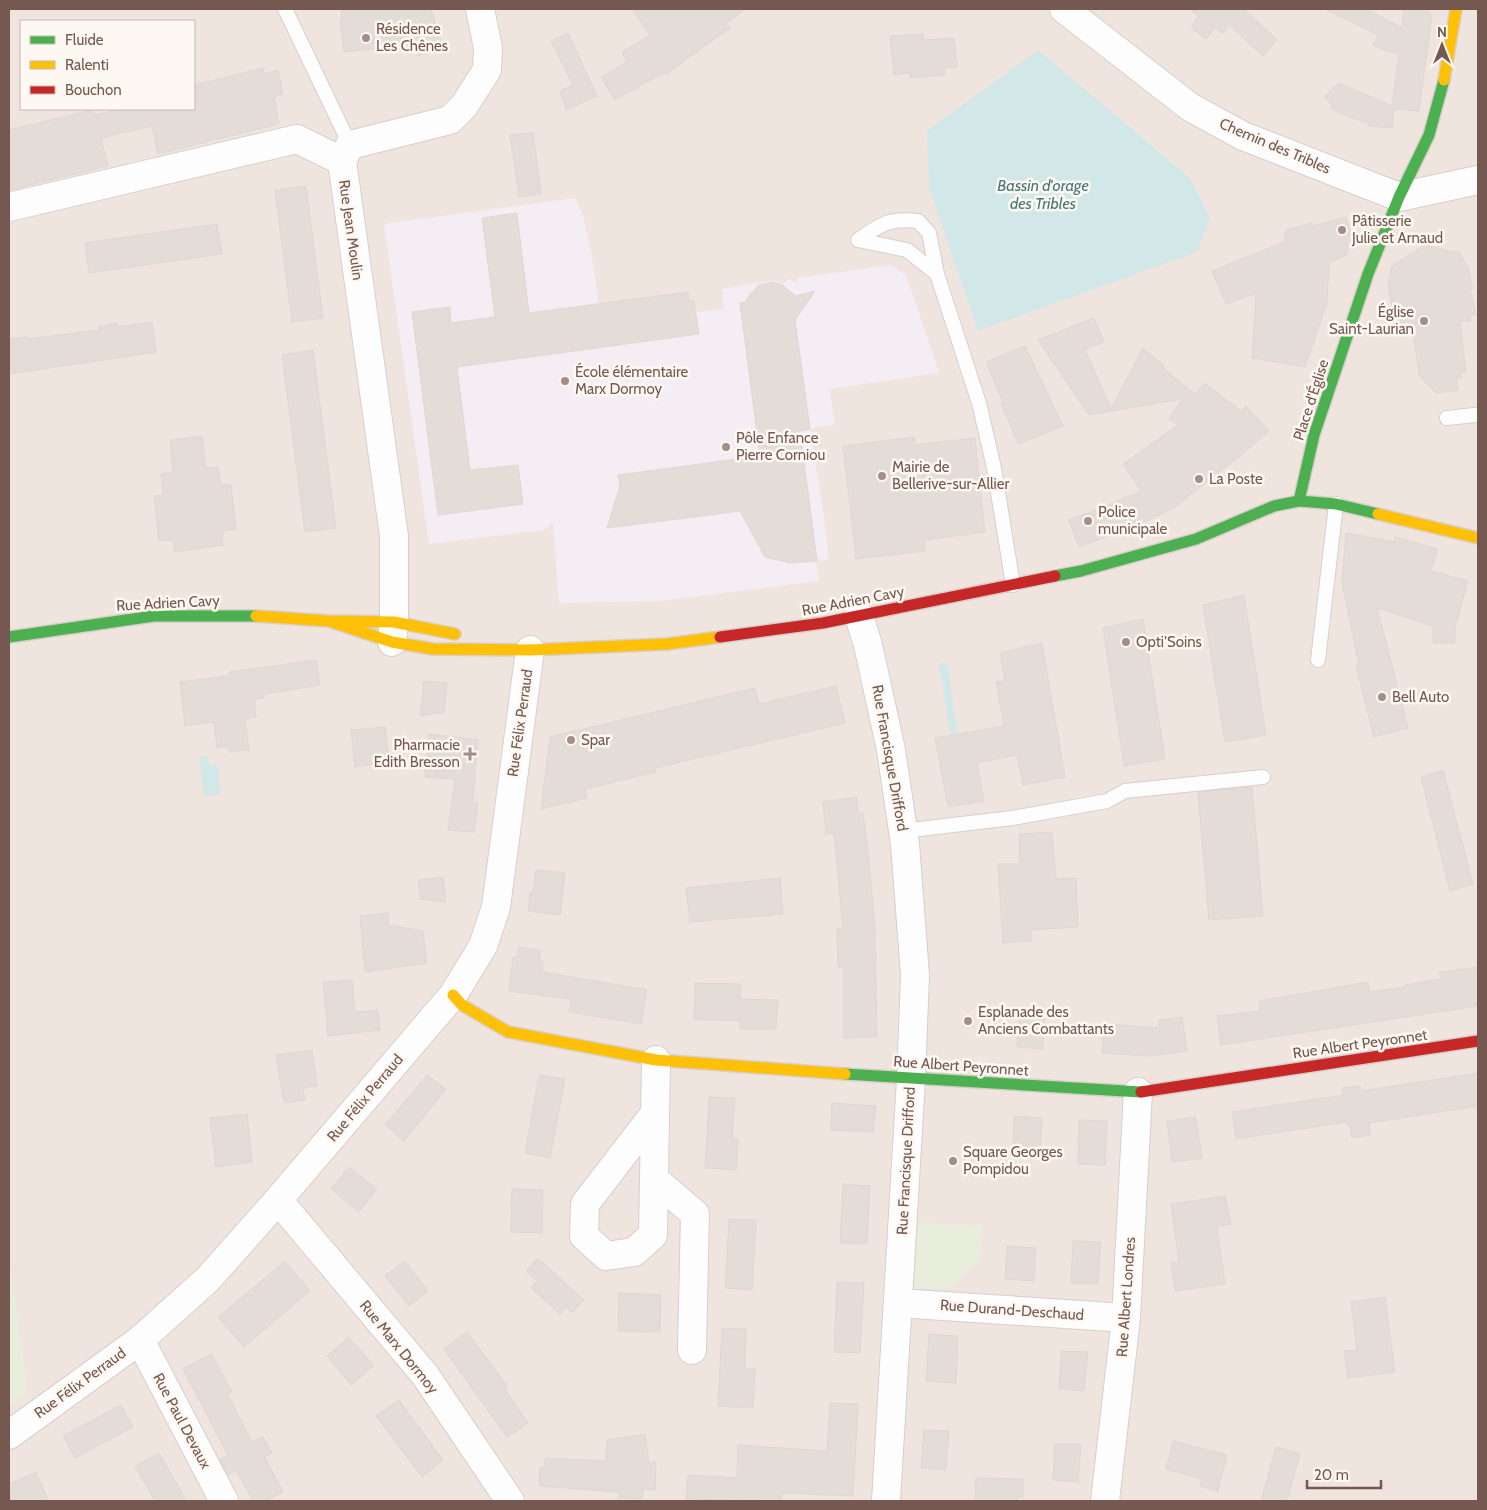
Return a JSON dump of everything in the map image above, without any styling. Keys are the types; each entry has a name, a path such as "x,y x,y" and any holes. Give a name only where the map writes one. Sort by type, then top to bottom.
{"main road":[{"name":"Place d'Église","path":"1299,501 1314,435 1368,274 1399,197 1429,135 1445,78 1456,9"},
{"name":"Rue Adrien Cavy","path":"329,621 393,632 433,649 530,650 660,644 822,623 1081,571 1196,539 1274,506 1299,501"},
{"path":"1299,501 1336,504 1478,538"},
{"name":"Rue Adrien Cavy","path":"9,637 70,626 154,616 245,615 329,621 393,632 471,638 530,650"},
{"name":"Rue Albert Peyronnet","path":"453,995 462,1005 508,1032 656,1060 911,1079 1138,1092 1478,1041"}],"street":[{"path":"346,153 450,120 464,106 487,70 488,48 480,9"},
{"name":"Chemin des Tribles","path":"1064,9 1190,107 1243,136 1399,197"},
{"name":"Rue Jean Moulin","path":"9,207 298,139 346,153 394,536 393,632"},
{"path":"1399,197 1478,180"},
{"name":"Rue Francisque Drifford","path":"859,616 868,645 891,750 903,831 915,975 911,1079 886,1501"},
{"name":"Rue Félix Perraud","path":"9,1435 140,1340 208,1279 453,995 483,946 496,907 530,650"},
{"path":"655,1113 585,1204 584,1236 606,1256 634,1252 653,1235 656,1060"},
{"name":"Rue Albert Londres","path":"1104,1501 1126,1318 1138,1092"},
{"path":"654,1180 695,1214 692,1350"},
{"name":"Rue Marx Dormoy","path":"278,1200 425,1375 510,1501"},
{"name":"Rue Durand-Deschaud","path":"898,1303 1126,1318"},
{"name":"Rue Paul Devaux","path":"140,1340 224,1501"}],"lane":[{"path":"285,9 346,153"},
{"path":"937,274 907,250 858,240 876,227 902,219 918,221 929,233 937,274 979,403 994,468 1012,585"},
{"path":"1447,418 1475,415"},
{"path":"1318,660 1336,504"},
{"path":"903,831 1012,818 1107,800 1125,791 1263,777"}],"shaded area":[{"path":"9,9 1478,9 1478,1501 9,1501"},
{"path":"575,198 583,216 591,250 599,304 688,292 689,301 694,302 696,312 724,309 722,289 770,281 784,284 787,280 791,279 792,282 798,281 798,278 891,265 906,275 939,373 829,389 835,424 810,429 829,559 816,562 819,581 659,601 559,603 553,522 544,530 429,544 384,224"}],"green space":[{"path":"918,1223 982,1226 980,1259 950,1289 915,1288"},
{"path":"9,1260 28,1392 9,1406"}],"water":[{"name":"Bassin d'orage des Tribles","path":"1038,50 1190,178 1210,218 1197,252 978,331 929,187 927,131"},
{"path":"947,662 958,736 951,738 939,664"},
{"path":"208,756 209,765 217,765 221,794 204,796 199,757"}],"building":[{"name":"Résidence Les Chênes","path":"341,9 431,9 443,47 418,56 414,44 344,52 340,21 342,21"},
{"path":"632,9 745,9 727,23 730,28 666,74 665,72 615,100 601,77 627,62 622,52 650,35"},
{"path":"1190,9 1244,9 1277,40 1263,56 1229,25 1223,33 1215,28 1206,39 1191,28 1199,16"},
{"path":"1325,9 1366,9 1402,28 1404,9 1424,9 1432,15 1419,111 1394,109 1392,128 1368,126 1370,123 1351,118 1331,108 1333,105 1324,97 1339,83 1392,106 1399,54 1373,45 1378,35"},
{"path":"568,33 597,96 566,110 560,91 573,85 551,41"},
{"path":"923,34 923,40 954,38 957,67 944,68 945,75 911,78 910,73 894,75 890,36"},
{"path":"263,68 264,74 278,70 283,94 274,97 279,124 158,154 152,126 112,135 101,139 108,166 9,190 9,130 92,110 94,115 117,110 195,110 195,85"},
{"path":"533,133 541,194 519,197 510,135"},
{"path":"306,186 323,318 292,322 275,190"},
{"name":"École élémentaire Marx Dormoy","path":"517,213 529,313 688,292 689,301 694,302 699,334 457,367 470,470 518,465 523,504 438,515 412,312 450,307 451,323 495,317 482,218"},
{"path":"1346,217 1352,240 1346,255 1329,263 1327,303 1305,367 1252,358 1256,293 1226,304 1212,271 1284,242 1286,230 1312,223 1313,226"},
{"path":"217,224 222,254 89,273 85,243"},
{"name":"Église Saint-Laurian","path":"1425,245 1459,252 1468,267 1473,289 1470,289 1476,314 1470,315 1471,321 1460,321 1466,372 1460,372 1461,378 1456,378 1458,390 1436,393 1419,375 1413,329 1400,329 1399,325 1393,325 1388,283 1392,266"},
{"path":"772,282 782,285 796,296 815,291 795,320 810,429 800,431 817,561 790,563 765,557 740,511 607,528 620,486 618,475 760,456 740,303 745,302 759,285"},
{"path":"1094,318 1104,342 1085,349 1111,409 1143,348 1164,366 1163,368 1195,394 1205,383 1241,411 1246,406 1269,431 1172,509 1137,526 1079,547 1069,520 1141,491 1123,464 1178,425 1169,419 1182,399 1089,415 1038,340"},
{"path":"152,322 156,352 9,374 9,339 27,337 27,339 100,330 99,326 117,323 118,327"},
{"path":"1025,346 1063,426 1018,444 986,362"},
{"path":"313,350 336,528 305,532 282,355"},
{"path":"202,436 206,468 218,467 221,485 231,485 236,529 222,531 223,545 174,552 173,540 159,541 154,496 163,495 161,474 173,472 170,440"},
{"name":"Mairie de Bellerive-sur-Allier","path":"914,437 915,445 975,438 985,532 924,540 925,551 856,559 843,446"},
{"path":"1346,533 1395,542 1395,537 1438,549 1431,571 1468,581 1455,627 1455,643 1433,643 1433,626 1377,608 1408,728 1374,737 1356,666 1359,665 1342,583"},
{"path":"1244,595 1266,735 1225,742 1203,605"},
{"path":"1143,619 1165,759 1124,766 1103,628"},
{"path":"1042,643 1065,777 1023,785 1017,755 977,763 984,801 948,807 935,738 1004,726 996,682 1005,681 1000,653"},
{"path":"316,660 320,685 264,694 264,698 254,699 256,717 245,719 249,750 229,752 228,746 217,748 214,722 185,726 180,682 229,676 229,672"},
{"path":"424,681 447,683 444,712 420,716"},
{"path":"836,686 845,723 655,768 656,772 585,789 587,798 541,809 550,737 755,688 759,704"},
{"path":"385,727 389,762 355,767 351,730"},
{"path":"429,734 478,740 473,802 478,803 474,832 448,830 455,779 425,777"},
{"path":"1443,770 1473,884 1450,891 1421,777"},
{"path":"1252,787 1263,916 1209,920 1198,792"},
{"path":"857,797 858,814 863,813 875,929 877,1037 844,1038 844,967 838,967 837,929 843,929 834,833 826,834 823,802"},
{"path":"1052,832 1056,879 1076,878 1078,927 1031,930 1031,941 1003,943 998,864 1020,864 1019,834"},
{"path":"536,870 565,873 560,915 528,911 530,892 533,892"},
{"path":"443,877 446,902 420,899 418,880"},
{"path":"780,878 783,914 690,922 686,888"},
{"path":"389,913 388,925 423,931 427,963 365,972 360,916"},
{"path":"519,947 541,951 539,961 543,962 542,972 647,990 641,1024 569,1012 571,999 509,991 513,957 517,958"},
{"path":"1478,967 1478,1006 1221,1045 1217,1016 1260,1011 1259,1001 1368,982 1369,992 1405,987 1405,985 1441,979 1439,972"},
{"path":"352,980 355,1012 378,1010 380,1030 328,1036 323,982"},
{"path":"695,983 741,984 740,999 778,1000 776,1029 740,1029 740,1021 694,1019"},
{"path":"1019,1009 1045,1010 1043,1049 1017,1047"},
{"path":"1182,1017 1187,1051 1150,1056 1102,1053 1104,1024 1160,1028 1159,1020"},
{"path":"312,1050 317,1086 303,1088 305,1100 284,1103 276,1055"},
{"path":"1478,1073 1478,1106 1369,1123 1371,1135 1352,1138 1350,1125 1347,1125 1346,1122 1236,1139 1232,1112 1343,1095 1342,1088 1360,1086 1361,1091"},
{"path":"427,1075 446,1089 404,1141 385,1125"},
{"path":"539,1075 565,1079 550,1158 525,1153"},
{"path":"709,1097 735,1098 732,1138 738,1139 736,1170 705,1168"},
{"path":"832,1103 876,1106 873,1132 831,1130"},
{"path":"247,1114 252,1162 216,1167 210,1118"},
{"path":"1014,1116 1042,1118 1040,1152 1013,1151"},
{"path":"1196,1117 1202,1158 1172,1162 1167,1121"},
{"path":"1079,1120 1107,1121 1105,1165 1078,1164"},
{"path":"349,1167 377,1189 359,1212 331,1189"},
{"path":"843,1184 870,1186 867,1244 840,1243"},
{"path":"512,1189 543,1190 542,1233 511,1232"},
{"path":"1225,1196 1231,1224 1217,1226 1225,1284 1175,1291 1171,1263 1179,1262 1171,1204"},
{"path":"729,1219 756,1220 752,1290 725,1288"},
{"path":"1073,1241 1101,1242 1098,1284 1071,1283"},
{"path":"1007,1246 1036,1248 1034,1281 1005,1279"},
{"path":"538,1258 584,1300 572,1313 566,1307 560,1314 531,1288 537,1281 526,1271"},
{"path":"285,1261 310,1291 244,1347 218,1317"},
{"path":"405,1261 428,1291 409,1306 385,1276"},
{"path":"837,1282 864,1283 860,1353 834,1352"},
{"path":"619,1293 661,1295 660,1332 618,1331"},
{"path":"1385,1297 1395,1372 1348,1378 1344,1351 1357,1350 1351,1302"},
{"path":"722,1328 746,1329 745,1368 755,1369 753,1408 718,1406"},
{"path":"467,1332 508,1387 505,1389 528,1423 507,1437 444,1349"},
{"path":"929,1334 958,1336 956,1383 926,1381"},
{"path":"349,1337 374,1366 351,1385 327,1356"},
{"path":"1061,1351 1088,1352 1084,1391 1059,1389"},
{"path":"211,1354 232,1392 228,1395 252,1442 263,1437 272,1453 265,1457 283,1492 265,1501 253,1501 236,1470 228,1475 220,1460 228,1455 183,1369"},
{"path":"399,1400 443,1460 422,1477 376,1416"},
{"path":"830,1403 858,1404 853,1496 782,1493 781,1501 686,1499 688,1475 737,1478 738,1445 827,1451"},
{"path":"121,1405 133,1427 75,1458 63,1436"},
{"path":"924,1430 949,1431 946,1470 921,1468"},
{"path":"645,1434 649,1462 656,1462 655,1490 643,1489 642,1499 619,1498 619,1492 539,1486 540,1468 544,1467 545,1458 606,1461 607,1440"},
{"path":"1173,1441 1227,1455 1218,1491 1200,1486 1202,1479 1166,1469"},
{"path":"1055,1444 1081,1444 1078,1482 1053,1480"},
{"path":"1276,1447 1300,1454 1287,1501 1261,1501"},
{"path":"159,1453 186,1501 155,1501 135,1466"},
{"path":"36,1472 48,1501 9,1501 9,1484"},
{"path":"976,1478 1023,1479 1023,1497 1017,1497 1017,1501 975,1501"}],"traffic: fast":[{"path":"1299,501 1314,435 1368,274 1399,197 1429,135 1444,80"},
{"path":"1055,576 1081,571 1196,539 1274,506 1299,501 1336,504 1378,514"},
{"path":"9,637 154,616 256,616"},
{"path":"845,1074 1141,1092"}],"traffic: slow":[{"path":"1444,80 1456,9"},
{"path":"1378,514 1478,538"},
{"path":"256,616 329,621 394,622 455,634"},
{"path":"329,621 392,642 433,649 530,650 667,644 720,637"},
{"path":"453,995 462,1005 508,1032 656,1060 845,1074"}],"traffic: jam":[{"path":"720,637 823,623 1055,576"},
{"path":"1141,1092 1478,1041"}],"place":[{"name":"Résidence Les Chênes","path":"366,38"},
{"name":"Pâtisserie Julie et Arnaud","path":"1342,230"},
{"name":"Église Saint-Laurian","path":"1424,321"},
{"name":"École élémentaire Marx Dormoy","path":"565,381"},
{"name":"Pôle Enfance Pierre Corniou","path":"726,447"},
{"name":"Mairie de Bellerive-sur-Allier","path":"882,476"},
{"name":"La Poste","path":"1199,479"},
{"name":"Police municipale","path":"1088,521"},
{"name":"Opti'Soins","path":"1126,642"},
{"name":"Bell Auto","path":"1382,697"},
{"name":"Spar","path":"571,740"},
{"name":"Pharmacie Edith Bresson","path":"470,754"},
{"name":"Esplanade des Anciens Combattants","path":"968,1021"},
{"name":"Square Georges Pompidou","path":"953,1161"}]}
